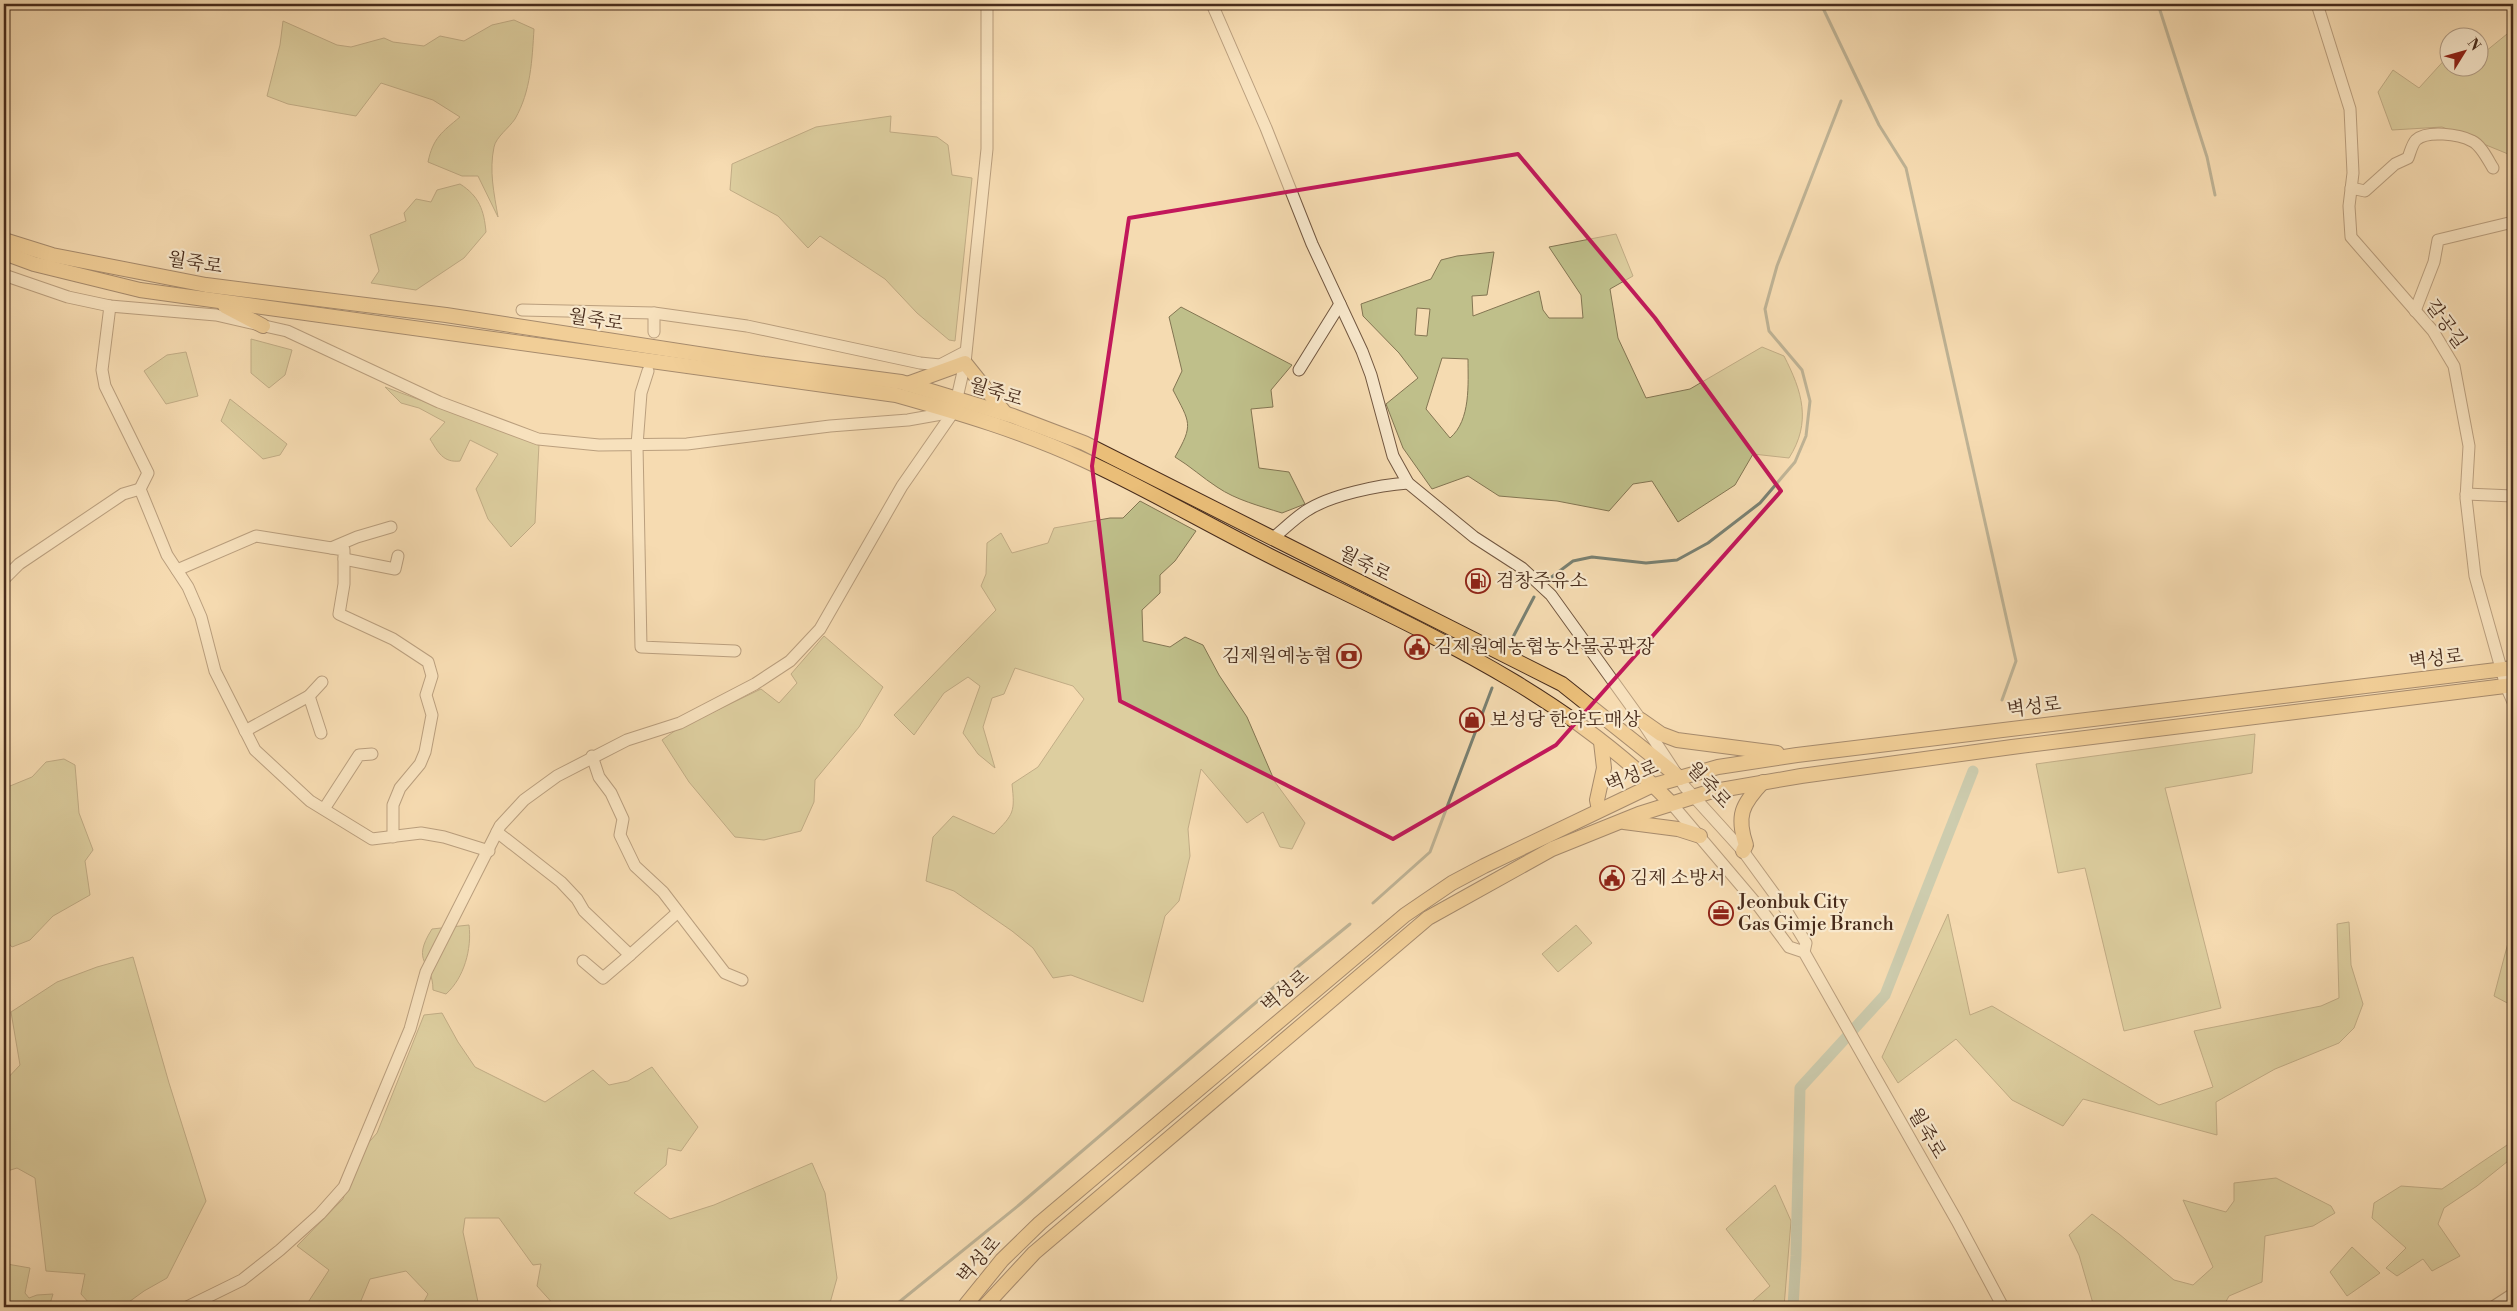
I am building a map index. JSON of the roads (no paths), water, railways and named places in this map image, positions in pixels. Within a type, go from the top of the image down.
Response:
[{"type":"main road","points":[[4,232],[52,256]]},
{"type":"main road","name":"월죽로","points":[[4,240],[52,256],[206,285],[446,315],[908,384],[1013,431],[1084,460],[1280,561],[1443,640],[1541,697],[1654,785],[1672,804]]},
{"type":"main road","name":"월죽로","points":[[4,253],[34,264],[140,290],[570,348],[1004,413],[1084,443],[1562,684],[1680,778]]},
{"type":"main road","points":[[218,302],[263,326]]},
{"type":"main road","points":[[908,384],[965,357],[1004,413]]},
{"type":"main road","name":"벽성로","points":[[964,1307],[1002,1260],[1040,1223],[1404,915],[1452,883],[1599,810],[1654,785],[1718,767],[1797,755],[2507,669]]},
{"type":"main road","name":"벽성로","points":[[984,1307],[1034,1252],[1428,918],[1552,849],[1618,822],[1694,796],[1763,782],[2012,747],[2510,685]]},
{"type":"main road","points":[[1641,720],[1661,734],[1677,740],[1797,755]]},
{"type":"main road","points":[[1599,810],[1597,800],[1604,768],[1601,742]]},
{"type":"main road","points":[[1743,852],[1746,845],[1741,830],[1744,808],[1750,795],[1763,782]]},
{"type":"main road","points":[[1618,822],[1653,824],[1700,836]]},
{"type":"street","points":[[187,1307],[242,1280],[280,1250],[320,1214],[344,1187],[410,1028],[426,972],[500,826],[524,800],[557,776],[592,756],[626,740],[680,723],[755,684],[790,661],[820,628],[902,486],[956,405],[965,357],[987,149],[987,4]]},
{"type":"street","points":[[1212,4],[1266,128],[1312,244],[1371,375],[1393,456],[1408,483],[1474,537],[1536,579],[1641,720],[1680,778]]},
{"type":"street","name":"갈공길","points":[[2317,4],[2350,109],[2353,173],[2351,188],[2351,237],[2433,331],[2454,366],[2469,446],[2466,494],[2475,576],[2507,669],[2513,702]]},
{"type":"street","points":[[2351,188],[2365,191],[2395,164],[2408,158],[2414,141],[2426,134],[2444,134],[2473,141],[2488,158],[2493,168]]},
{"type":"street","points":[[2416,311],[2434,262],[2438,240],[2513,222]]},
{"type":"street","points":[[4,275],[68,297],[110,306],[216,315],[287,331],[439,402],[538,439],[599,445],[687,444],[830,426],[908,420],[956,405]]},
{"type":"street","points":[[1299,370],[1340,304]]},
{"type":"street","points":[[4,579],[19,564],[123,494],[140,489],[148,473],[105,386],[102,370],[110,306]]},
{"type":"street","points":[[522,310],[654,313],[747,326],[920,363],[940,365],[965,357]]},
{"type":"street","points":[[654,313],[654,332]]},
{"type":"street","points":[[648,371],[641,393],[637,445],[641,647],[735,651]]},
{"type":"street","points":[[1273,538],[1307,510],[1328,501],[1380,486],[1408,483]]},
{"type":"street","points":[[140,489],[167,555],[188,587],[201,617],[215,671],[255,750],[290,784],[324,809],[372,839],[420,833],[444,837],[489,851]]},
{"type":"street","points":[[2466,494],[2513,496]]},
{"type":"street","points":[[329,549],[357,537],[391,527]]},
{"type":"street","points":[[177,570],[200,558],[256,536],[344,550],[344,584],[339,614],[393,639],[421,657],[428,662],[432,676],[426,694],[432,715],[425,752],[420,764],[400,788],[393,805],[393,837]]},
{"type":"street","points":[[344,559],[394,568],[398,556]]},
{"type":"street","points":[[245,731],[309,696],[322,682]]},
{"type":"street","points":[[309,696],[321,733]]},
{"type":"street","points":[[324,809],[359,754],[372,754]]},
{"type":"street","points":[[592,756],[599,778],[611,793],[623,819],[620,835],[635,866],[663,892],[725,973],[742,980]]},
{"type":"street","name":"월죽로","points":[[1680,778],[1743,852],[1786,910],[1806,943],[1804,952],[2003,1307]]},
{"type":"street","name":"월죽로","points":[[1672,804],[1700,836],[1789,948],[1804,952]]},
{"type":"street","points":[[497,832],[561,882],[584,911],[630,955]]},
{"type":"street","points":[[583,961],[603,978],[678,912]]},
{"type":"street","points":[[2493,1307],[2513,1294]]},
{"type":"waterway","points":[[1821,4],[1879,125],[1906,168],[2016,661],[2002,700]]},
{"type":"waterway","points":[[2158,4],[2207,157],[2215,195]]},
{"type":"waterway","points":[[1549,579],[1573,561],[1592,557],[1646,563],[1677,560],[1708,543],[1760,503],[1795,462],[1806,436],[1810,401],[1802,370],[1769,331],[1765,309],[1777,266],[1841,101]]},
{"type":"waterway","points":[[1512,639],[1534,597]]},
{"type":"waterway","points":[[1373,903],[1430,852],[1492,688]]},
{"type":"waterway","points":[[1793,1307],[1800,1088],[1885,995],[1973,771]]},
{"type":"waterway","points":[[1295,969],[1350,924]]},
{"type":"waterway","points":[[893,1307],[1019,1205],[1281,981]]},
{"type":"place","name":"검창주유소","points":[[1478,581]]},
{"type":"place","name":"김제원예농협농산물공판장","points":[[1417,647]]},
{"type":"place","name":"김제원예농협","points":[[1349,656]]},
{"type":"place","name":"보성당 한약도매상","points":[[1472,720]]},
{"type":"place","name":"김제 소방서","points":[[1612,878]]},
{"type":"place","name":"Jeonbuk City Gas Gimje Branch","points":[[1721,913]]}]
